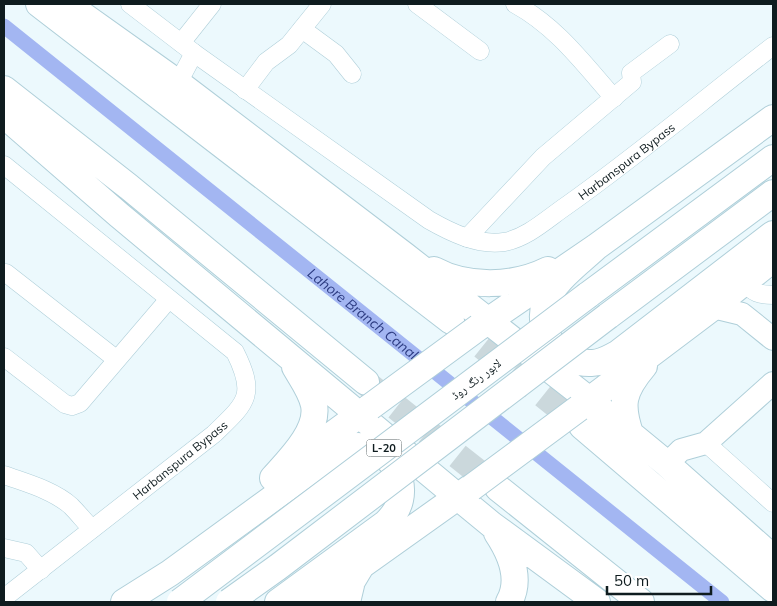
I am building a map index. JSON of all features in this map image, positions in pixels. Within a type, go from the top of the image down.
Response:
[{"type":"highway","points":[[40,4],[451,321]]},
{"type":"highway","points":[[67,4],[178,83],[404,255],[583,411],[773,589]]},
{"type":"highway","points":[[4,89],[129,187],[464,493],[492,525],[513,560],[515,579],[509,602]]},
{"type":"highway","points":[[4,115],[119,215],[286,354],[365,402]]},
{"type":"highway","points":[[113,602],[273,478],[365,402],[596,247],[773,118]]},
{"type":"highway","name":"لاہور رنگ روڈ","points":[[180,602],[773,158]]},
{"type":"highway","name":"L-20","points":[[230,602],[773,193]]},
{"type":"highway","points":[[596,247],[551,292],[545,306],[543,321],[547,335],[555,348],[566,357],[578,362],[592,363],[605,360],[617,354],[773,234]]},
{"type":"highway","points":[[404,255],[444,276],[490,283],[535,277],[596,247]]},
{"type":"highway","points":[[310,602],[583,411],[773,259]]},
{"type":"highway","points":[[632,436],[624,408],[625,393],[632,380],[657,350]]},
{"type":"highway","points":[[273,478],[296,452],[314,423],[314,406],[306,385],[286,354]]},
{"type":"highway","points":[[583,411],[632,436],[667,464],[773,558]]},
{"type":"highway","points":[[124,602],[170,573],[332,454],[344,448],[358,446],[372,448],[384,454],[394,464],[402,489],[400,502],[394,514],[386,524],[278,602]]},
{"type":"highway","points":[[498,488],[641,602]]},
{"type":"highway","points":[[412,530],[433,521],[453,517],[492,525],[597,602]]},
{"type":"highway","points":[[347,602],[352,581],[362,566]]},
{"type":"main road","points":[[713,307],[742,314],[773,339]]},
{"type":"main road","points":[[667,464],[682,450],[706,443],[773,383]]},
{"type":"street","name":"Harbanspura Bypass","points":[[130,4],[245,90],[429,220],[467,238],[484,242],[516,239],[526,234],[590,189],[773,46]]},
{"type":"street","points":[[178,83],[188,48],[212,4]]},
{"type":"street","points":[[245,90],[266,62],[289,45],[322,4]]},
{"type":"street","points":[[417,4],[480,51]]},
{"type":"street","points":[[515,4],[546,24],[567,44],[614,98]]},
{"type":"street","points":[[302,29],[336,54],[352,74]]},
{"type":"street","points":[[467,238],[543,157],[632,82],[631,73],[670,44]]},
{"type":"street","name":"Harbanspura Bypass","points":[[4,165],[235,352],[243,368],[248,386],[245,399],[238,412],[214,434],[4,598]]},
{"type":"street","points":[[6,273],[116,359]]},
{"type":"street","points":[[744,282],[756,293],[773,295]]},
{"type":"street","points":[[4,357],[65,404],[72,406],[80,404],[116,359],[169,299]]},
{"type":"street","points":[[706,443],[773,503]]},
{"type":"street","points":[[4,475],[56,496],[70,506],[92,529]]},
{"type":"street","points":[[4,548],[26,552],[41,570]]},
{"type":"waterway","name":"Lahore Branch Canal","points":[[4,26],[722,602]]},
{"type":"tunnel","points":[[452,322],[582,426]]},
{"type":"tunnel","points":[[366,383],[498,488]]}]
